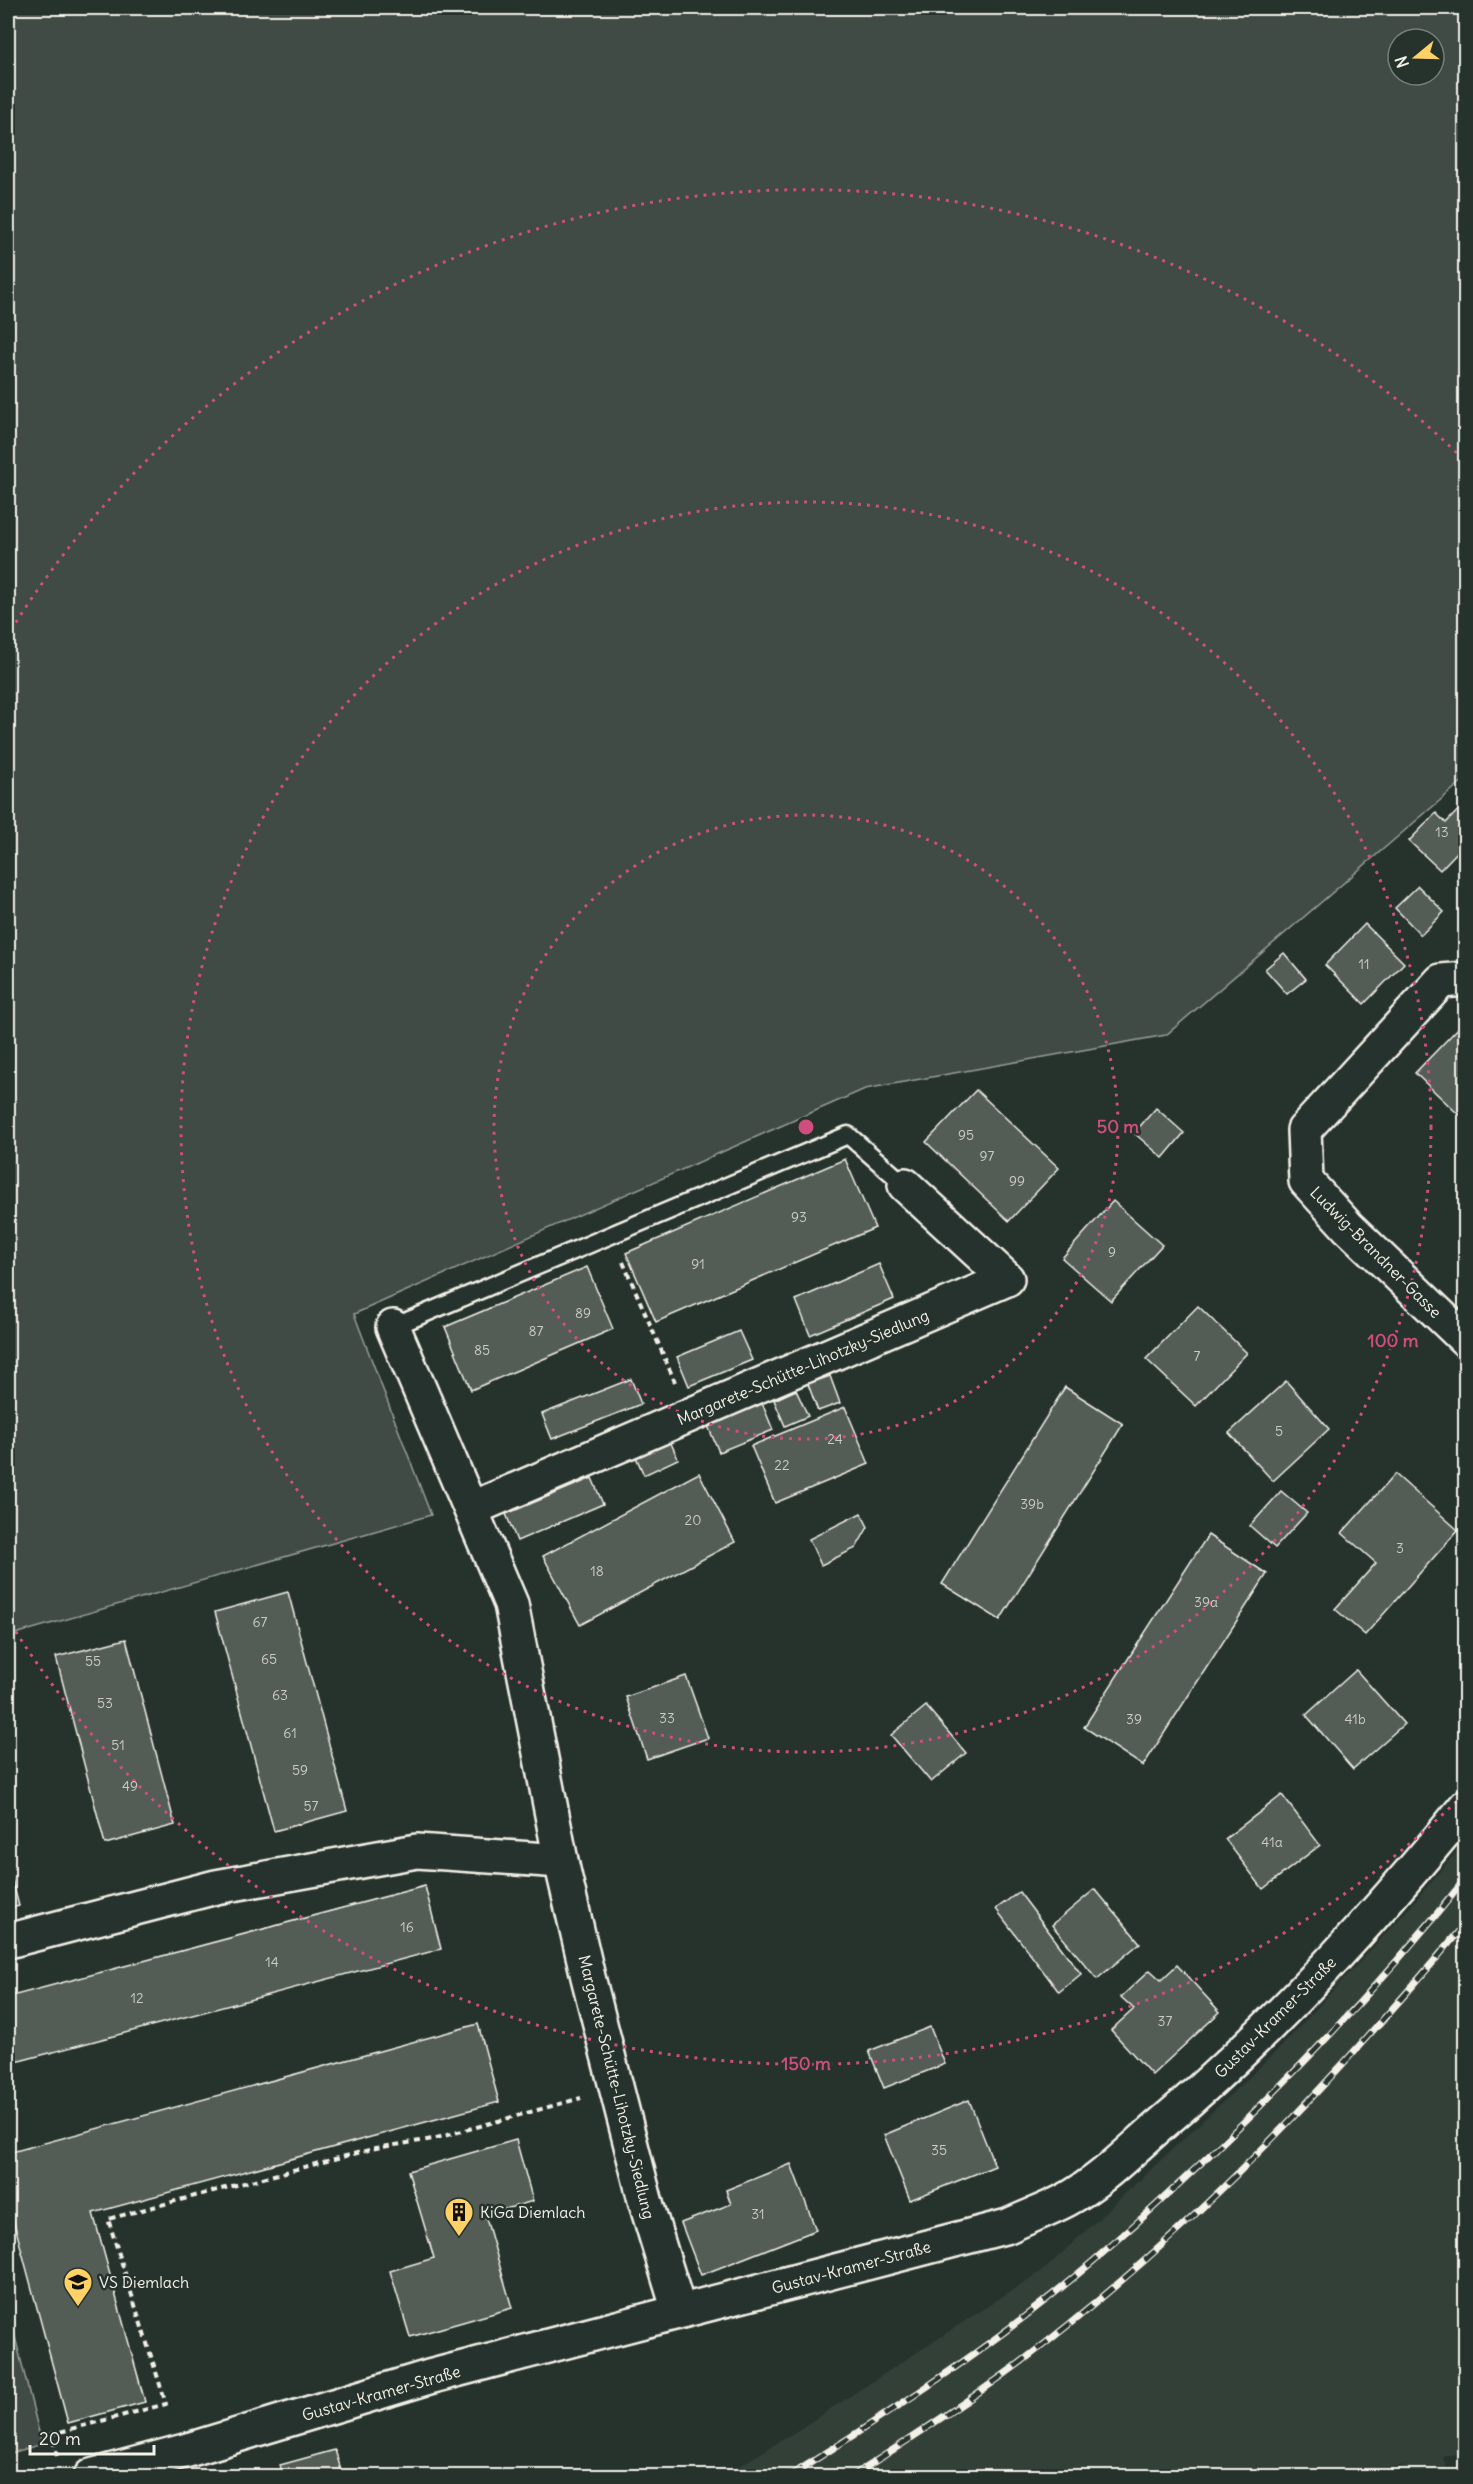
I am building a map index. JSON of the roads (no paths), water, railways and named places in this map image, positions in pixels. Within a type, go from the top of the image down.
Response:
[{"type":"street","name":"Ludwig-Brandner-Gasse","points":[[1466,979],[1441,981],[1304,1130],[1306,1181],[1348,1227],[1466,1340]]},
{"type":"street","name":"Margarete-Schütte-Lihotzky-Siedlung","points":[[471,1509],[1007,1279],[905,1185]]},
{"type":"street","name":"Margarete-Schütte-Lihotzky-Siedlung","points":[[393,1327],[511,1604],[561,1861],[645,2200],[679,2312]]},
{"type":"street","name":"Gustav-Kramer-Straße","points":[[91,2476],[188,2451],[429,2377],[1008,2226],[1067,2199],[1109,2169],[1194,2097],[1288,2008],[1401,1885],[1466,1806]]},
{"type":"street","points":[[8,1941],[216,1887],[417,1851],[561,1861]]},
{"type":"lane","points":[[393,1327],[848,1135],[905,1185]]},
{"type":"railway","points":[[790,2476],[989,2344],[1115,2242],[1216,2149],[1314,2051],[1377,1984],[1466,1878]]},
{"type":"railway","points":[[852,2476],[937,2421],[1021,2362],[1159,2248],[1287,2124],[1418,1980],[1466,1922]]},
{"type":"place","name":"KiGa Diemlach","points":[[459,2238]]},
{"type":"place","name":"VS Diemlach","points":[[78,2308]]}]
